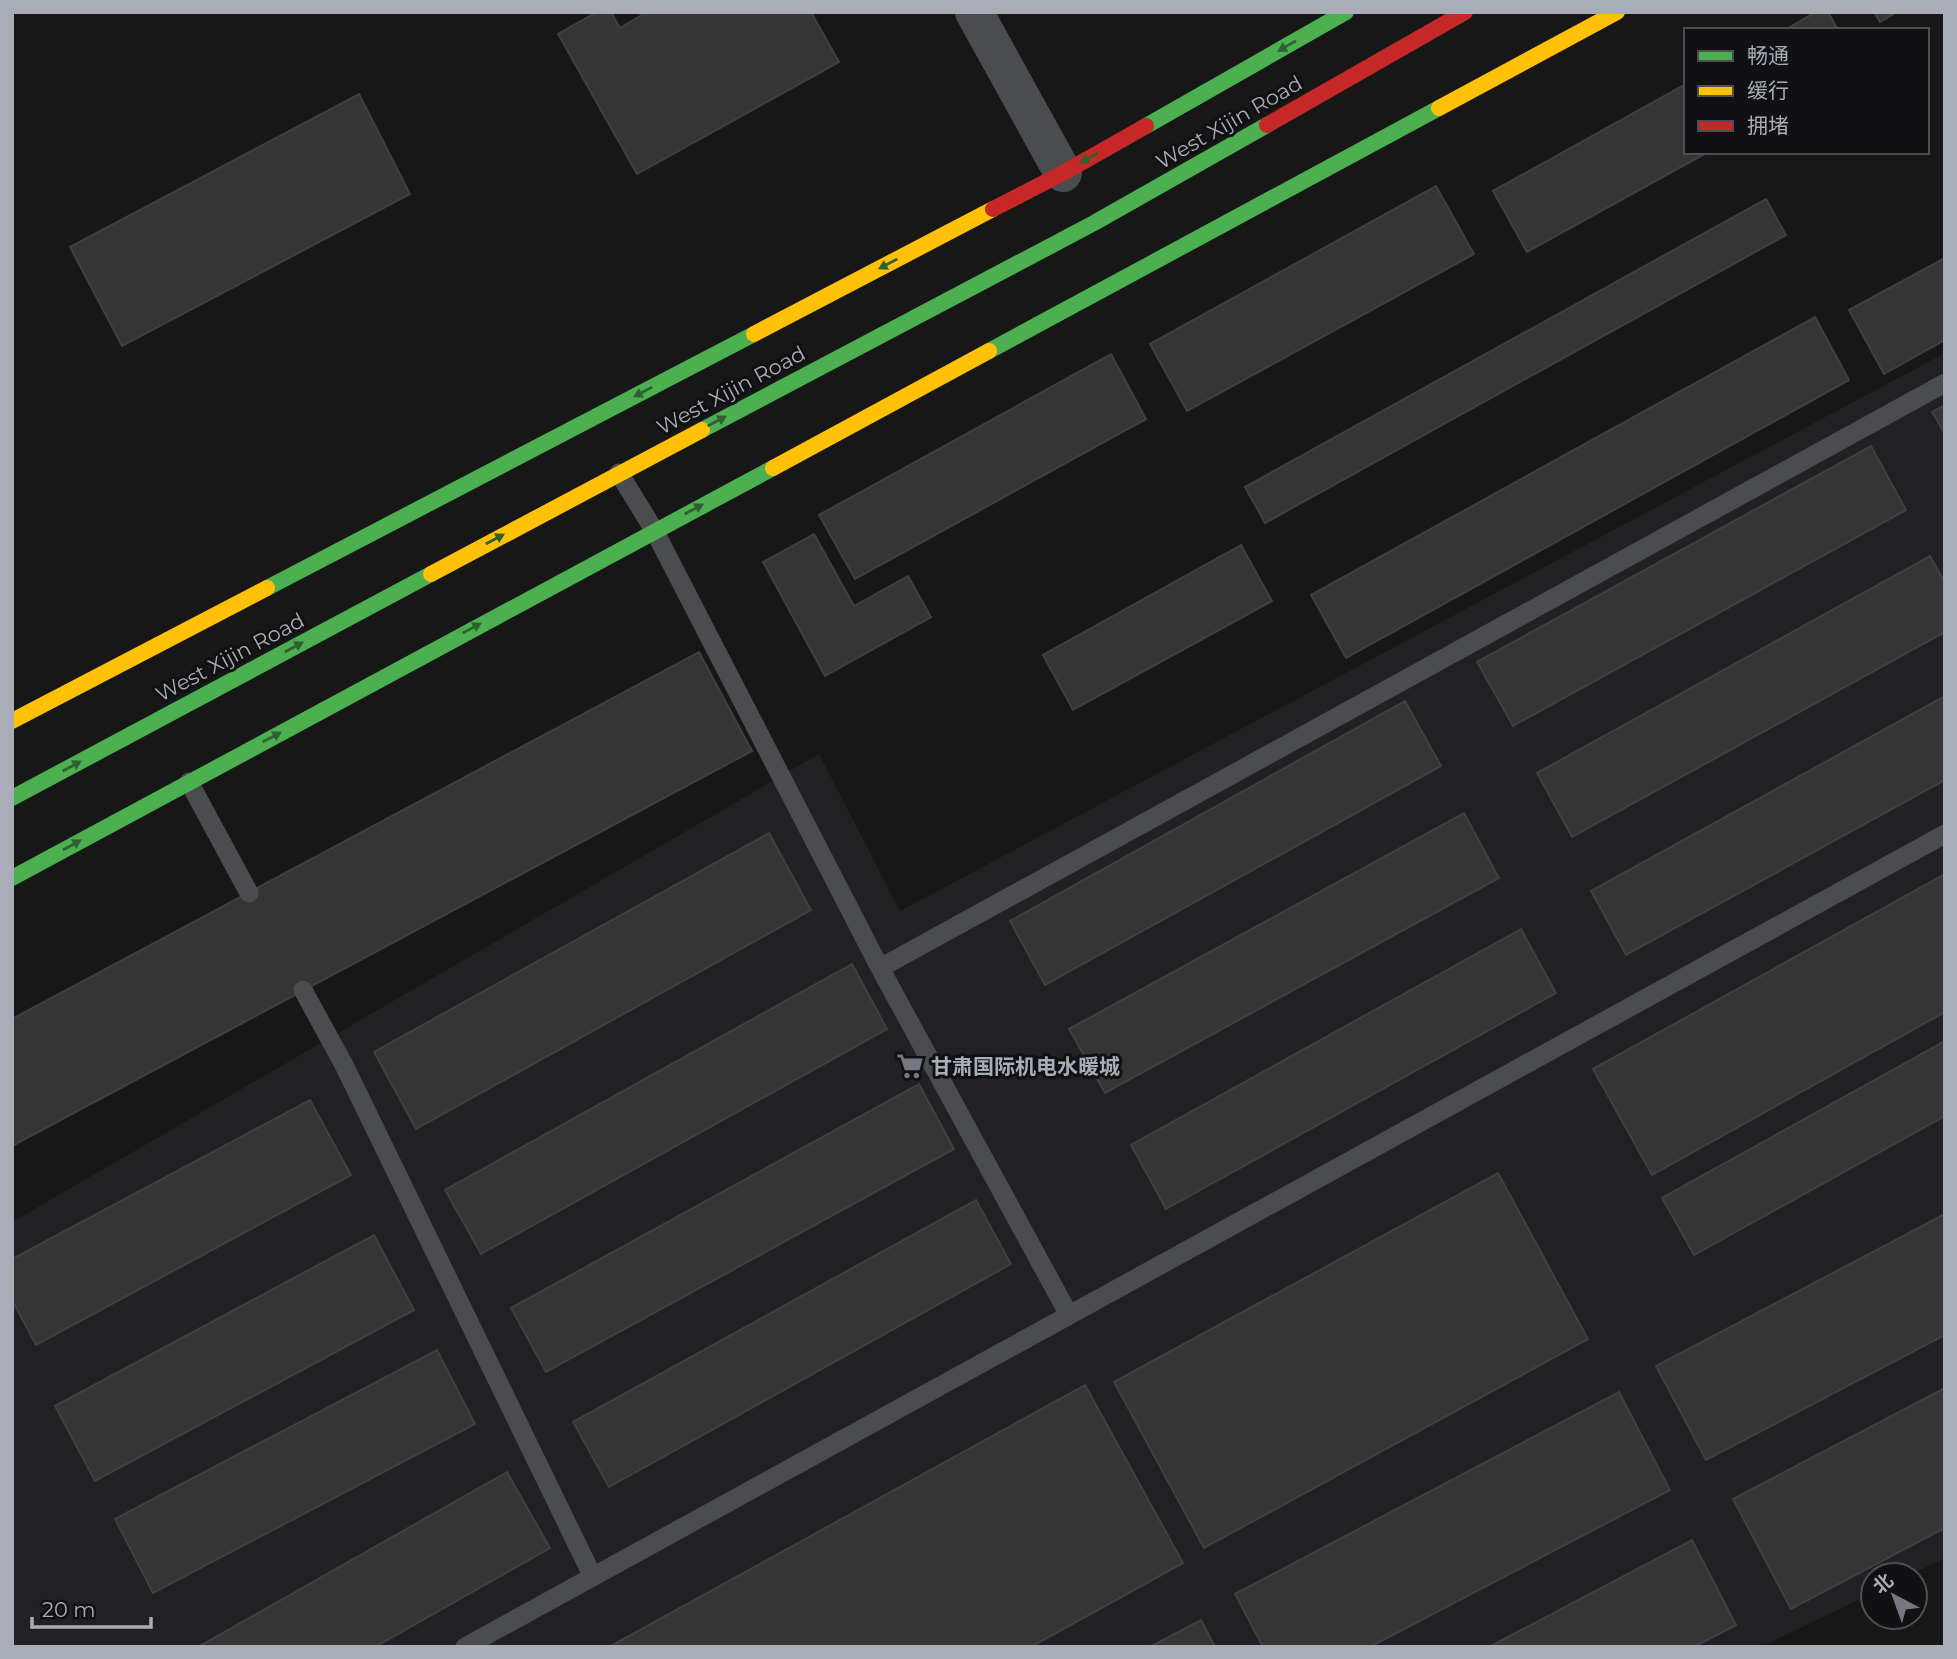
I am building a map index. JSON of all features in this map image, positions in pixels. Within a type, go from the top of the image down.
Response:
[{"type":"main road","name":"West Xijin Road","points":[[12,720],[1063,173],[1346,12]]},
{"type":"main road","name":"West Xijin Road","points":[[12,798],[619,473],[1094,223],[1465,12]]},
{"type":"main road","points":[[12,878],[1617,12]]},
{"type":"street","points":[[974,12],[1063,173]]},
{"type":"lane","points":[[880,968],[1945,383]]},
{"type":"lane","points":[[619,473],[654,530],[880,968],[1069,1315]]},
{"type":"lane","points":[[189,782],[249,893]]},
{"type":"lane","points":[[465,1647],[1945,834]]},
{"type":"lane","points":[[303,990],[344,1065],[593,1577]]},
{"type":"shaded area","name":"甘肃国际机电水暖城","points":[[1945,353],[1945,1558],[1929,1566],[1929,1561],[1859,1561],[1859,1600],[1761,1647],[12,1647],[12,1222],[819,754],[900,911]]},
{"type":"building","points":[[597,12],[611,12],[620,28],[647,12],[811,12],[839,62],[637,174],[558,34]]},
{"type":"building","points":[[1816,12],[1828,12],[1837,28],[1788,28]]},
{"type":"building","points":[[1874,12],[1897,12],[1880,22]]},
{"type":"building","points":[[1684,85],[1684,154],[1704,154],[1527,252],[1493,191]]},
{"type":"building","points":[[359,94],[410,194],[122,346],[70,247]]},
{"type":"building","points":[[1436,186],[1474,254],[1187,411],[1150,344]]},
{"type":"building","points":[[1766,199],[1786,235],[1265,523],[1245,487]]},
{"type":"building","points":[[1945,258],[1945,340],[1884,374],[1849,310]]},
{"type":"building","points":[[1815,317],[1849,380],[1346,658],[1311,595]]},
{"type":"building","points":[[1111,354],[1146,419],[855,579],[819,515]]},
{"type":"building","points":[[1945,405],[1945,434],[1932,412]]},
{"type":"building","points":[[1871,446],[1906,510],[1513,726],[1477,662]]},
{"type":"building","points":[[814,534],[854,606],[908,576],[931,617],[825,676],[763,562]]},
{"type":"building","points":[[1241,545],[1272,601],[1073,710],[1043,655]]},
{"type":"building","points":[[1930,556],[1945,583],[1945,632],[1572,837],[1537,773]]},
{"type":"building","points":[[699,652],[752,751],[12,1146],[12,1019]]},
{"type":"building","points":[[1945,696],[1945,780],[1626,955],[1591,891]]},
{"type":"building","points":[[1405,701],[1441,766],[1045,985],[1010,921]]},
{"type":"building","points":[[1464,813],[1499,878],[1105,1093],[1069,1029]]},
{"type":"building","points":[[769,833],[811,910],[416,1129],[374,1052]]},
{"type":"building","points":[[1945,874],[1945,1012],[1652,1175],[1593,1069]]},
{"type":"building","points":[[1521,929],[1556,993],[1166,1209],[1131,1145]]},
{"type":"building","points":[[852,964],[887,1029],[481,1254],[445,1190]]},
{"type":"building","points":[[1945,1041],[1945,1116],[1694,1255],[1662,1198]]},
{"type":"building","points":[[919,1084],[954,1149],[546,1372],[511,1308]]},
{"type":"building","points":[[310,1100],[351,1175],[36,1345],[12,1300],[12,1259]]},
{"type":"building","points":[[1498,1173],[1588,1339],[1204,1548],[1114,1382]]},
{"type":"building","points":[[976,1200],[1011,1264],[609,1487],[573,1422]]},
{"type":"building","points":[[1945,1214],[1945,1335],[1706,1460],[1656,1366]]},
{"type":"building","points":[[374,1235],[414,1310],[95,1481],[55,1406]]},
{"type":"building","points":[[437,1350],[475,1424],[153,1593],[115,1519]]},
{"type":"building","points":[[1085,1385],[1183,1563],[1031,1647],[609,1647]]},
{"type":"building","points":[[1945,1388],[1945,1528],[1882,1561],[1859,1561],[1859,1573],[1791,1609],[1733,1499]]},
{"type":"building","points":[[1619,1392],[1670,1490],[1370,1647],[1263,1647],[1235,1594]]},
{"type":"building","points":[[507,1472],[550,1548],[375,1647],[198,1647]]},
{"type":"building","points":[[1692,1540],[1736,1625],[1694,1647],[1489,1647]]},
{"type":"building","points":[[1201,1620],[1215,1647],[1150,1647]]},
{"type":"traffic: fast","points":[[1146,126],[1346,12]]},
{"type":"traffic: fast","points":[[989,351],[1439,108]]},
{"type":"traffic: fast","points":[[702,430],[1094,223],[1267,125]]},
{"type":"traffic: fast","points":[[267,588],[754,334]]},
{"type":"traffic: fast","points":[[12,878],[773,468]]},
{"type":"traffic: fast","points":[[12,798],[431,574]]},
{"type":"traffic: slow","points":[[1439,108],[1617,12]]},
{"type":"traffic: slow","points":[[754,334],[993,209]]},
{"type":"traffic: slow","points":[[773,468],[989,351]]},
{"type":"traffic: slow","points":[[431,574],[702,430]]},
{"type":"traffic: slow","points":[[12,721],[267,588]]},
{"type":"traffic: jam","points":[[1267,125],[1465,12]]},
{"type":"traffic: jam","points":[[993,209],[1146,126]]},
{"type":"place","name":"甘肃国际机电水暖城","points":[[910,1066]]}]
